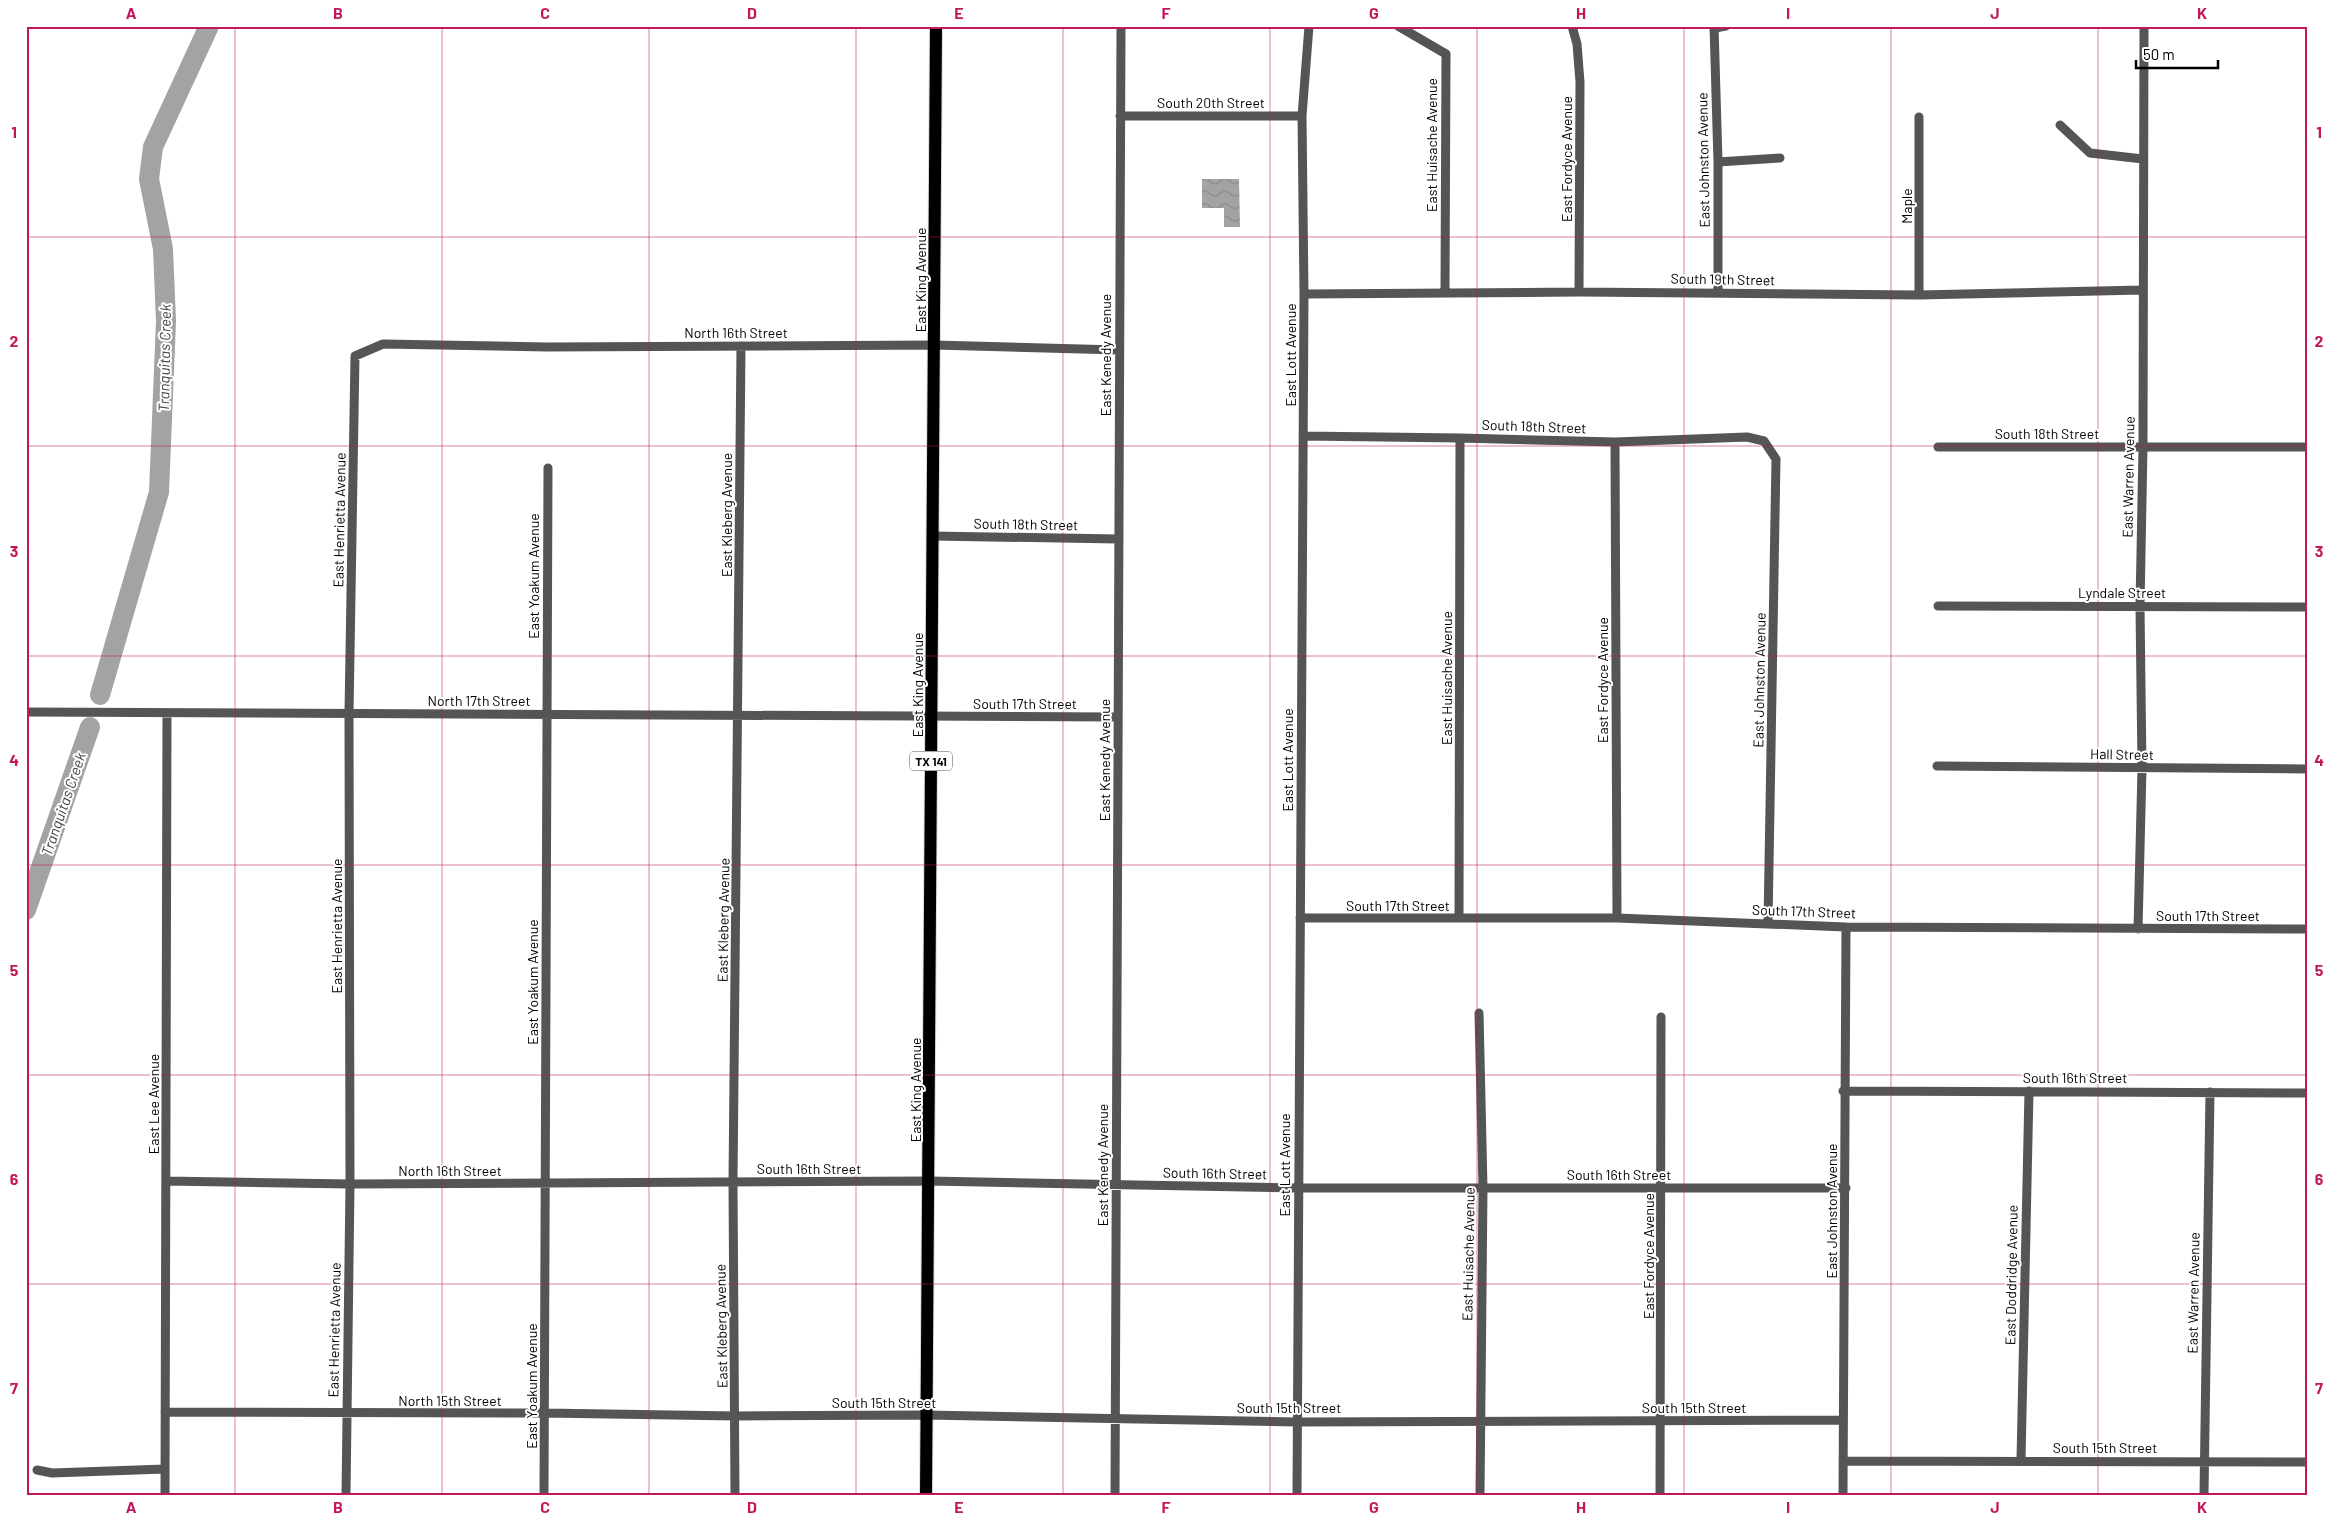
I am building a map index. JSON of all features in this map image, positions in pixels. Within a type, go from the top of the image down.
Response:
[{"type":"main road","name":"East King Avenue","points":[[926,1495],[930,1181],[936,26]]},
{"type":"street","name":"East Kenedy Avenue","points":[[1115,1495],[1120,26]]},
{"type":"street","name":"East Lott Avenue","points":[[1297,1495],[1304,294],[1302,116],[1310,26]]},
{"type":"street","name":"East Huisache Avenue","points":[[1398,26],[1446,54],[1445,292]]},
{"type":"street","name":"East Fordyce Avenue","points":[[1572,26],[1577,44],[1580,82],[1580,292]]},
{"type":"street","points":[[1715,27],[1726,26]]},
{"type":"street","name":"East Warren Avenue","points":[[2138,929],[2142,769],[2140,606],[2143,447],[2144,26]]},
{"type":"street","name":"East Johnston Avenue","points":[[1715,27],[1718,293]]},
{"type":"street","name":"South 20th Street","points":[[1120,116],[1302,116]]},
{"type":"street","name":"Maple","points":[[1920,117],[1920,295]]},
{"type":"street","points":[[2060,125],[2090,153],[2143,159]]},
{"type":"street","points":[[1718,162],[1780,158]]},
{"type":"street","name":"South 19th Street","points":[[1304,294],[1580,292],[1920,295],[2142,290]]},
{"type":"street","name":"North 16th Street","points":[[355,356],[383,344],[547,347],[935,345],[1119,350]]},
{"type":"street","name":"East Kleberg Avenue","points":[[735,1495],[736,1416],[733,1182],[739,714],[741,346]]},
{"type":"street","name":"East Henrietta Avenue","points":[[346,1495],[350,1184],[349,713],[355,356]]},
{"type":"street","name":"South 18th Street","points":[[1303,436],[1615,442],[1747,437],[1764,441]]},
{"type":"street","name":"East Huisache Avenue","points":[[1459,918],[1460,438]]},
{"type":"street","name":"East Johnston Avenue","points":[[1764,441],[1776,459],[1768,923]]},
{"type":"street","name":"East Fordyce Avenue","points":[[1615,442],[1616,918]]},
{"type":"street","name":"South 18th Street","points":[[1938,448],[2307,447]]},
{"type":"street","name":"East Yoakum Avenue","points":[[544,1495],[548,468]]},
{"type":"street","name":"South 18th Street","points":[[933,536],[1118,539]]},
{"type":"street","name":"Lyndale Street","points":[[1938,606],[2307,607]]},
{"type":"street","name":"North 17th Street","points":[[26,712],[932,716]]},
{"type":"street","name":"East Lee Avenue","points":[[165,1495],[167,712]]},
{"type":"street","name":"South 17th Street","points":[[932,716],[1118,717]]},
{"type":"street","name":"Hall Street","points":[[1937,766],[2307,769]]},
{"type":"street","name":"South 17th Street","points":[[1300,918],[1616,918],[1846,926],[2307,929]]},
{"type":"street","name":"East Johnston Avenue","points":[[1843,1495],[1846,926]]},
{"type":"street","name":"East Huisache Avenue","points":[[1479,1013],[1483,1188],[1480,1495]]},
{"type":"street","name":"East Fordyce Avenue","points":[[1660,1495],[1661,1017]]},
{"type":"street","name":"South 16th Street","points":[[1844,1091],[2307,1093]]},
{"type":"street","name":"East Doddridge Avenue","points":[[2021,1460],[2030,1091]]},
{"type":"street","name":"East Warren Avenue","points":[[2204,1495],[2210,1092]]},
{"type":"street","name":"North 16th Street","points":[[166,1181],[350,1184],[733,1182]]},
{"type":"street","name":"South 16th Street","points":[[733,1182],[930,1181],[1298,1188],[1846,1188]]},
{"type":"street","name":"North 15th Street","points":[[164,1412],[346,1414],[545,1413],[736,1416]]},
{"type":"street","name":"South 15th Street","points":[[736,1416],[926,1415],[1297,1422],[1843,1420]]},
{"type":"street","name":"South 15th Street","points":[[1843,1460],[2307,1462]]},
{"type":"street","points":[[37,1470],[52,1473],[165,1469]]},
{"type":"water","points":[[1202,179],[1239,179],[1240,227],[1224,227],[1224,208],[1202,208]]},
{"type":"waterway","name":"Tranquitas Creek","points":[[100,695],[159,492],[166,321],[163,249],[149,179],[153,147],[209,26]]},
{"type":"waterway","name":"Tranquitas Creek","points":[[26,910],[90,727]]}]
